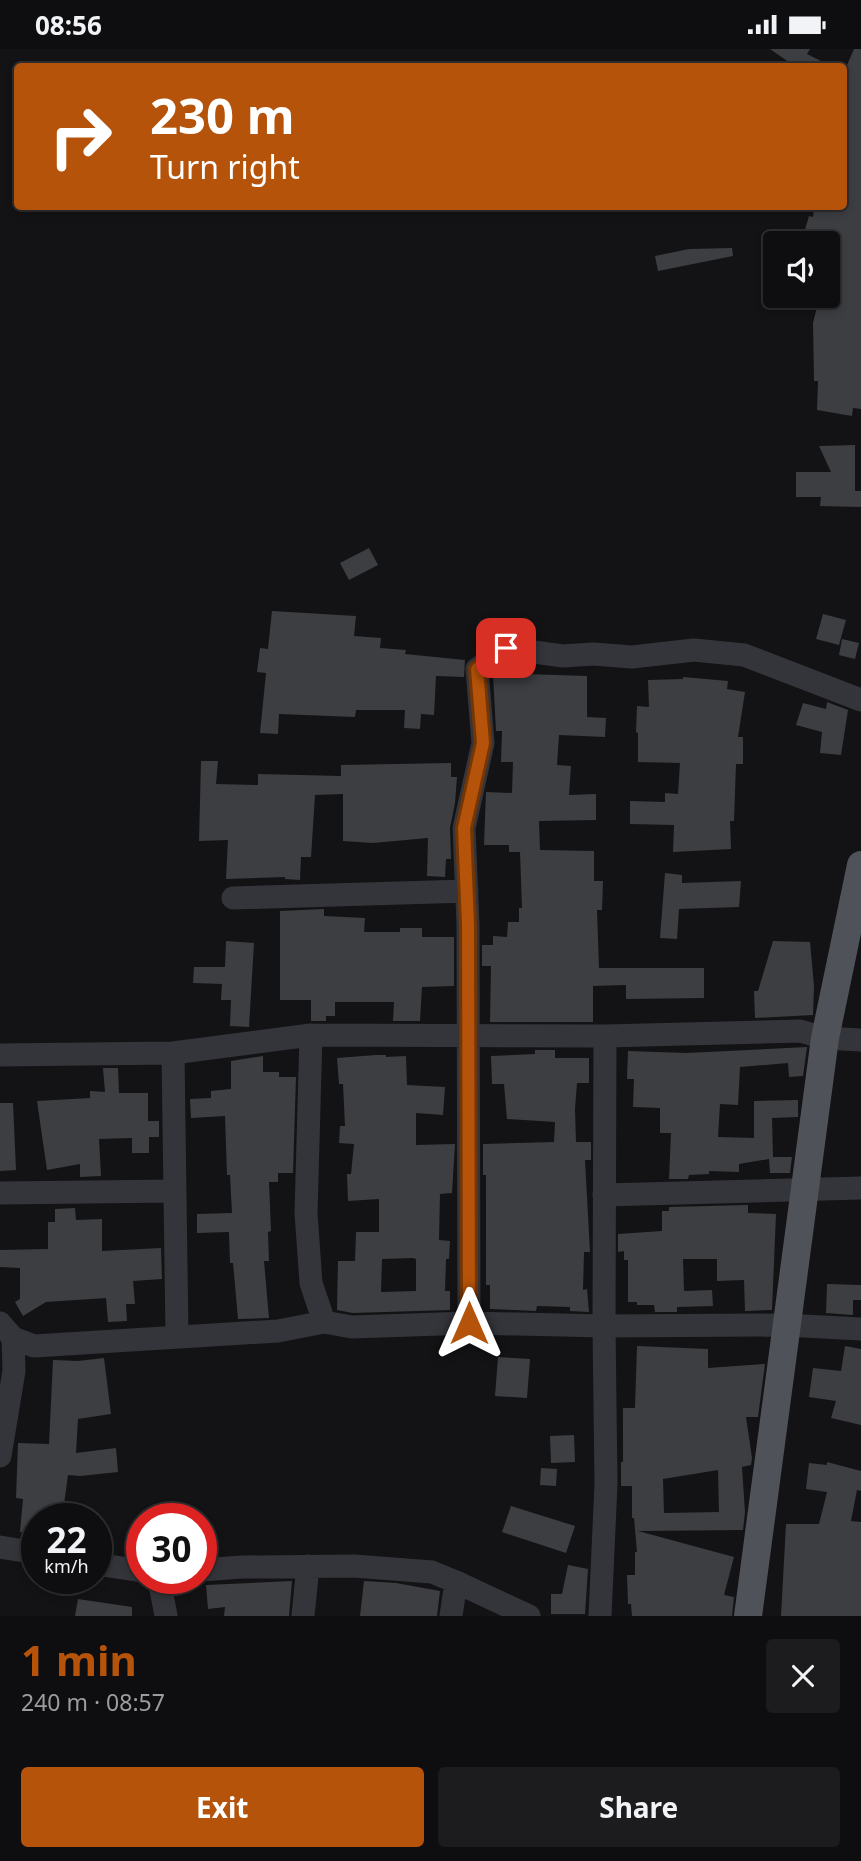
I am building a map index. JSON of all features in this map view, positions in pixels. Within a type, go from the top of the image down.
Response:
[{"type":"main road","points":[[748,1616],[825,1038],[861,865]]},
{"type":"street","points":[[469,1323],[467,891],[464,828],[483,743],[477,669],[506,648],[562,656],[593,654],[632,657],[694,650],[744,655],[861,700]]},
{"type":"street","points":[[233,898],[467,891]]},
{"type":"street","points":[[0,1055],[173,1053],[311,1035],[605,1036],[800,1031],[825,1038],[861,1040]]},
{"type":"street","points":[[311,1035],[306,1213],[311,1283],[324,1322]]},
{"type":"street","points":[[600,1616],[606,1484],[605,1036]]},
{"type":"street","points":[[173,1053],[177,1337]]},
{"type":"street","points":[[604,1195],[861,1188]]},
{"type":"street","points":[[0,1193],[175,1191]]},
{"type":"street","points":[[6,1331],[34,1346],[278,1331],[324,1322],[352,1327],[469,1323],[604,1326],[785,1325],[861,1329]]},
{"type":"street","points":[[0,1456],[14,1371],[6,1331]]},
{"type":"street","points":[[0,1547],[21,1550]]},
{"type":"street","points":[[303,1616],[308,1566]]},
{"type":"street","points":[[217,1569],[354,1566],[432,1572],[529,1616]]},
{"type":"street","points":[[452,1616],[456,1581]]},
{"type":"street","points":[[162,1594],[166,1616]]},
{"type":"building","points":[[770,49],[810,49],[807,54],[825,63],[790,63]]},
{"type":"building","points":[[854,49],[861,49],[861,409],[853,408],[852,416],[817,410],[818,381],[814,381],[813,323],[817,308],[840,308],[840,231],[805,231],[809,216],[813,217],[814,210],[847,210],[847,65]]},
{"type":"building","points":[[732,248],[733,256],[658,271],[655,256],[689,249]]},
{"type":"building","points":[[855,445],[855,491],[861,491],[861,507],[820,506],[821,497],[796,497],[796,472],[831,472],[819,446]]},
{"type":"building","points":[[369,548],[378,565],[349,580],[340,563]]},
{"type":"building","points":[[272,611],[356,616],[354,636],[381,638],[380,648],[406,650],[405,654],[465,660],[464,677],[436,676],[434,715],[421,714],[420,729],[404,728],[405,710],[356,710],[355,717],[279,714],[278,734],[260,733],[266,673],[257,672],[260,648],[268,649]]},
{"type":"building","points":[[823,614],[846,620],[839,645],[816,639]]},
{"type":"building","points":[[842,639],[859,643],[855,659],[839,655]]},
{"type":"building","points":[[493,675],[587,676],[587,717],[606,718],[605,737],[559,735],[557,765],[571,766],[569,795],[596,794],[596,820],[539,821],[540,850],[594,851],[594,881],[603,881],[602,910],[597,910],[599,968],[704,968],[704,998],[626,999],[626,985],[593,986],[593,1022],[490,1022],[491,966],[482,966],[482,945],[493,945],[493,936],[507,937],[508,922],[519,922],[519,908],[522,908],[520,852],[509,852],[509,845],[484,845],[486,792],[512,793],[513,762],[501,762],[502,731],[496,731]]},
{"type":"building","points":[[683,677],[728,681],[727,689],[745,692],[738,737],[743,737],[743,764],[736,764],[734,821],[730,821],[731,849],[673,852],[674,825],[630,824],[630,801],[665,802],[665,793],[678,794],[680,763],[638,762],[637,706],[649,707],[648,680]]},
{"type":"building","points":[[827,702],[848,710],[841,755],[820,753],[822,732],[796,725],[803,703],[826,709]]},
{"type":"building","points":[[201,761],[218,761],[216,784],[258,785],[258,774],[341,776],[341,765],[451,763],[451,777],[457,777],[450,828],[451,859],[446,859],[445,877],[427,876],[428,838],[373,843],[343,841],[343,794],[315,795],[311,857],[301,857],[300,880],[285,877],[226,879],[228,840],[199,841]]},
{"type":"building","points":[[665,873],[682,875],[682,883],[741,881],[739,907],[679,909],[677,939],[660,938]]},
{"type":"building","points":[[324,909],[324,916],[365,918],[364,932],[400,932],[400,928],[422,928],[422,937],[454,937],[454,986],[422,987],[420,1021],[393,1021],[394,1002],[335,1002],[335,1016],[326,1016],[326,1021],[311,1021],[311,1000],[280,1000],[280,911]]},
{"type":"building","points":[[226,941],[254,943],[249,1027],[230,1026],[231,1000],[221,1000],[222,984],[193,983],[194,967],[225,967]]},
{"type":"building","points":[[773,941],[810,942],[814,986],[813,1015],[755,1018],[754,991],[758,991]]},
{"type":"building","points":[[807,1047],[803,1076],[789,1077],[788,1063],[740,1067],[738,1105],[720,1104],[718,1137],[754,1138],[754,1101],[798,1100],[798,1117],[772,1118],[773,1157],[792,1157],[790,1173],[770,1173],[769,1159],[739,1164],[739,1172],[709,1171],[709,1174],[689,1175],[688,1179],[669,1179],[671,1133],[660,1133],[660,1108],[633,1107],[634,1079],[627,1079],[628,1051],[686,1053]]},
{"type":"building","points":[[535,1050],[555,1050],[555,1058],[589,1058],[589,1083],[577,1083],[575,1109],[576,1142],[591,1142],[591,1160],[585,1160],[590,1252],[584,1252],[583,1290],[587,1289],[589,1312],[570,1311],[570,1307],[537,1306],[536,1311],[490,1309],[490,1285],[486,1285],[486,1175],[483,1175],[483,1144],[554,1142],[555,1122],[507,1119],[504,1084],[492,1084],[491,1056],[535,1054]]},
{"type":"building","points":[[263,1056],[263,1072],[279,1072],[279,1077],[296,1077],[293,1173],[278,1173],[278,1182],[269,1182],[271,1231],[268,1232],[269,1261],[264,1261],[269,1318],[238,1319],[233,1263],[230,1263],[229,1232],[197,1233],[197,1214],[232,1213],[230,1175],[227,1175],[225,1116],[191,1118],[190,1099],[211,1098],[211,1091],[231,1089],[231,1061]]},
{"type":"building","points":[[406,1056],[407,1085],[445,1087],[443,1115],[416,1113],[416,1145],[455,1144],[452,1193],[440,1194],[439,1240],[450,1241],[449,1259],[446,1259],[445,1291],[450,1291],[450,1310],[353,1313],[337,1310],[338,1261],[355,1261],[356,1232],[379,1232],[379,1199],[348,1201],[347,1174],[351,1174],[354,1144],[339,1143],[340,1126],[345,1126],[343,1084],[339,1084],[337,1058]],"holes":[[[382,1259],[416,1259],[416,1291],[381,1292]]]},
{"type":"building","points":[[103,1068],[118,1068],[119,1093],[148,1093],[148,1121],[159,1121],[159,1137],[149,1137],[149,1153],[132,1153],[132,1138],[99,1139],[101,1176],[80,1177],[80,1164],[47,1170],[37,1101],[90,1098],[90,1091],[105,1092]]},
{"type":"building","points":[[0,1103],[13,1103],[16,1170],[0,1171]]},
{"type":"building","points":[[748,1205],[748,1213],[776,1214],[772,1310],[745,1311],[744,1280],[717,1281],[717,1259],[683,1259],[684,1291],[712,1290],[713,1306],[677,1307],[677,1312],[655,1312],[654,1305],[628,1302],[628,1260],[624,1260],[624,1251],[618,1252],[618,1234],[662,1231],[662,1211],[669,1211],[669,1207]]},
{"type":"building","points":[[75,1208],[76,1220],[102,1219],[102,1251],[161,1248],[162,1279],[133,1281],[135,1304],[126,1304],[127,1321],[108,1322],[106,1298],[46,1302],[23,1316],[15,1302],[20,1299],[20,1268],[0,1267],[0,1250],[48,1249],[48,1222],[55,1222],[55,1209]]},
{"type":"building","points":[[827,1284],[861,1285],[861,1300],[853,1300],[853,1315],[826,1313]]},
{"type":"building","points":[[637,1346],[708,1349],[708,1368],[765,1364],[758,1417],[746,1417],[752,1458],[751,1465],[742,1467],[745,1512],[743,1530],[638,1531],[734,1557],[724,1595],[734,1597],[732,1616],[632,1616],[631,1604],[628,1604],[627,1575],[635,1575],[637,1552],[632,1518],[632,1486],[621,1486],[621,1462],[623,1408],[635,1408]],"holes":[[[718,1470],[719,1512],[664,1513],[663,1479]]]},
{"type":"building","points":[[845,1346],[861,1349],[861,1425],[831,1418],[836,1401],[809,1397],[813,1368],[841,1371]]},
{"type":"building","points":[[498,1357],[530,1359],[527,1398],[495,1396]]},
{"type":"building","points":[[104,1358],[111,1414],[78,1419],[76,1453],[116,1448],[118,1472],[68,1475],[64,1503],[23,1503],[23,1499],[16,1498],[18,1443],[49,1444],[53,1360]]},
{"type":"building","points":[[574,1435],[575,1462],[551,1463],[550,1436]]},
{"type":"building","points":[[827,1462],[861,1471],[861,1491],[857,1490],[851,1521],[861,1522],[861,1616],[781,1616],[786,1524],[819,1524],[827,1492],[806,1489],[809,1463],[827,1465]]},
{"type":"building","points":[[541,1468],[557,1469],[556,1486],[540,1485]]},
{"type":"building","points":[[511,1506],[575,1526],[566,1553],[502,1532]]},
{"type":"building","points":[[568,1565],[588,1569],[585,1614],[551,1614],[551,1594],[562,1594]]},
{"type":"building","points":[[292,1581],[289,1616],[224,1616],[225,1607],[208,1609],[207,1594],[217,1594],[217,1584]]},
{"type":"building","points":[[364,1581],[396,1583],[440,1591],[437,1616],[360,1616]]},
{"type":"building","points":[[78,1599],[132,1607],[132,1616],[75,1616]]},
{"type":"route","points":[[469,1323],[468,924],[464,828],[483,743],[477,669],[506,648]]}]
